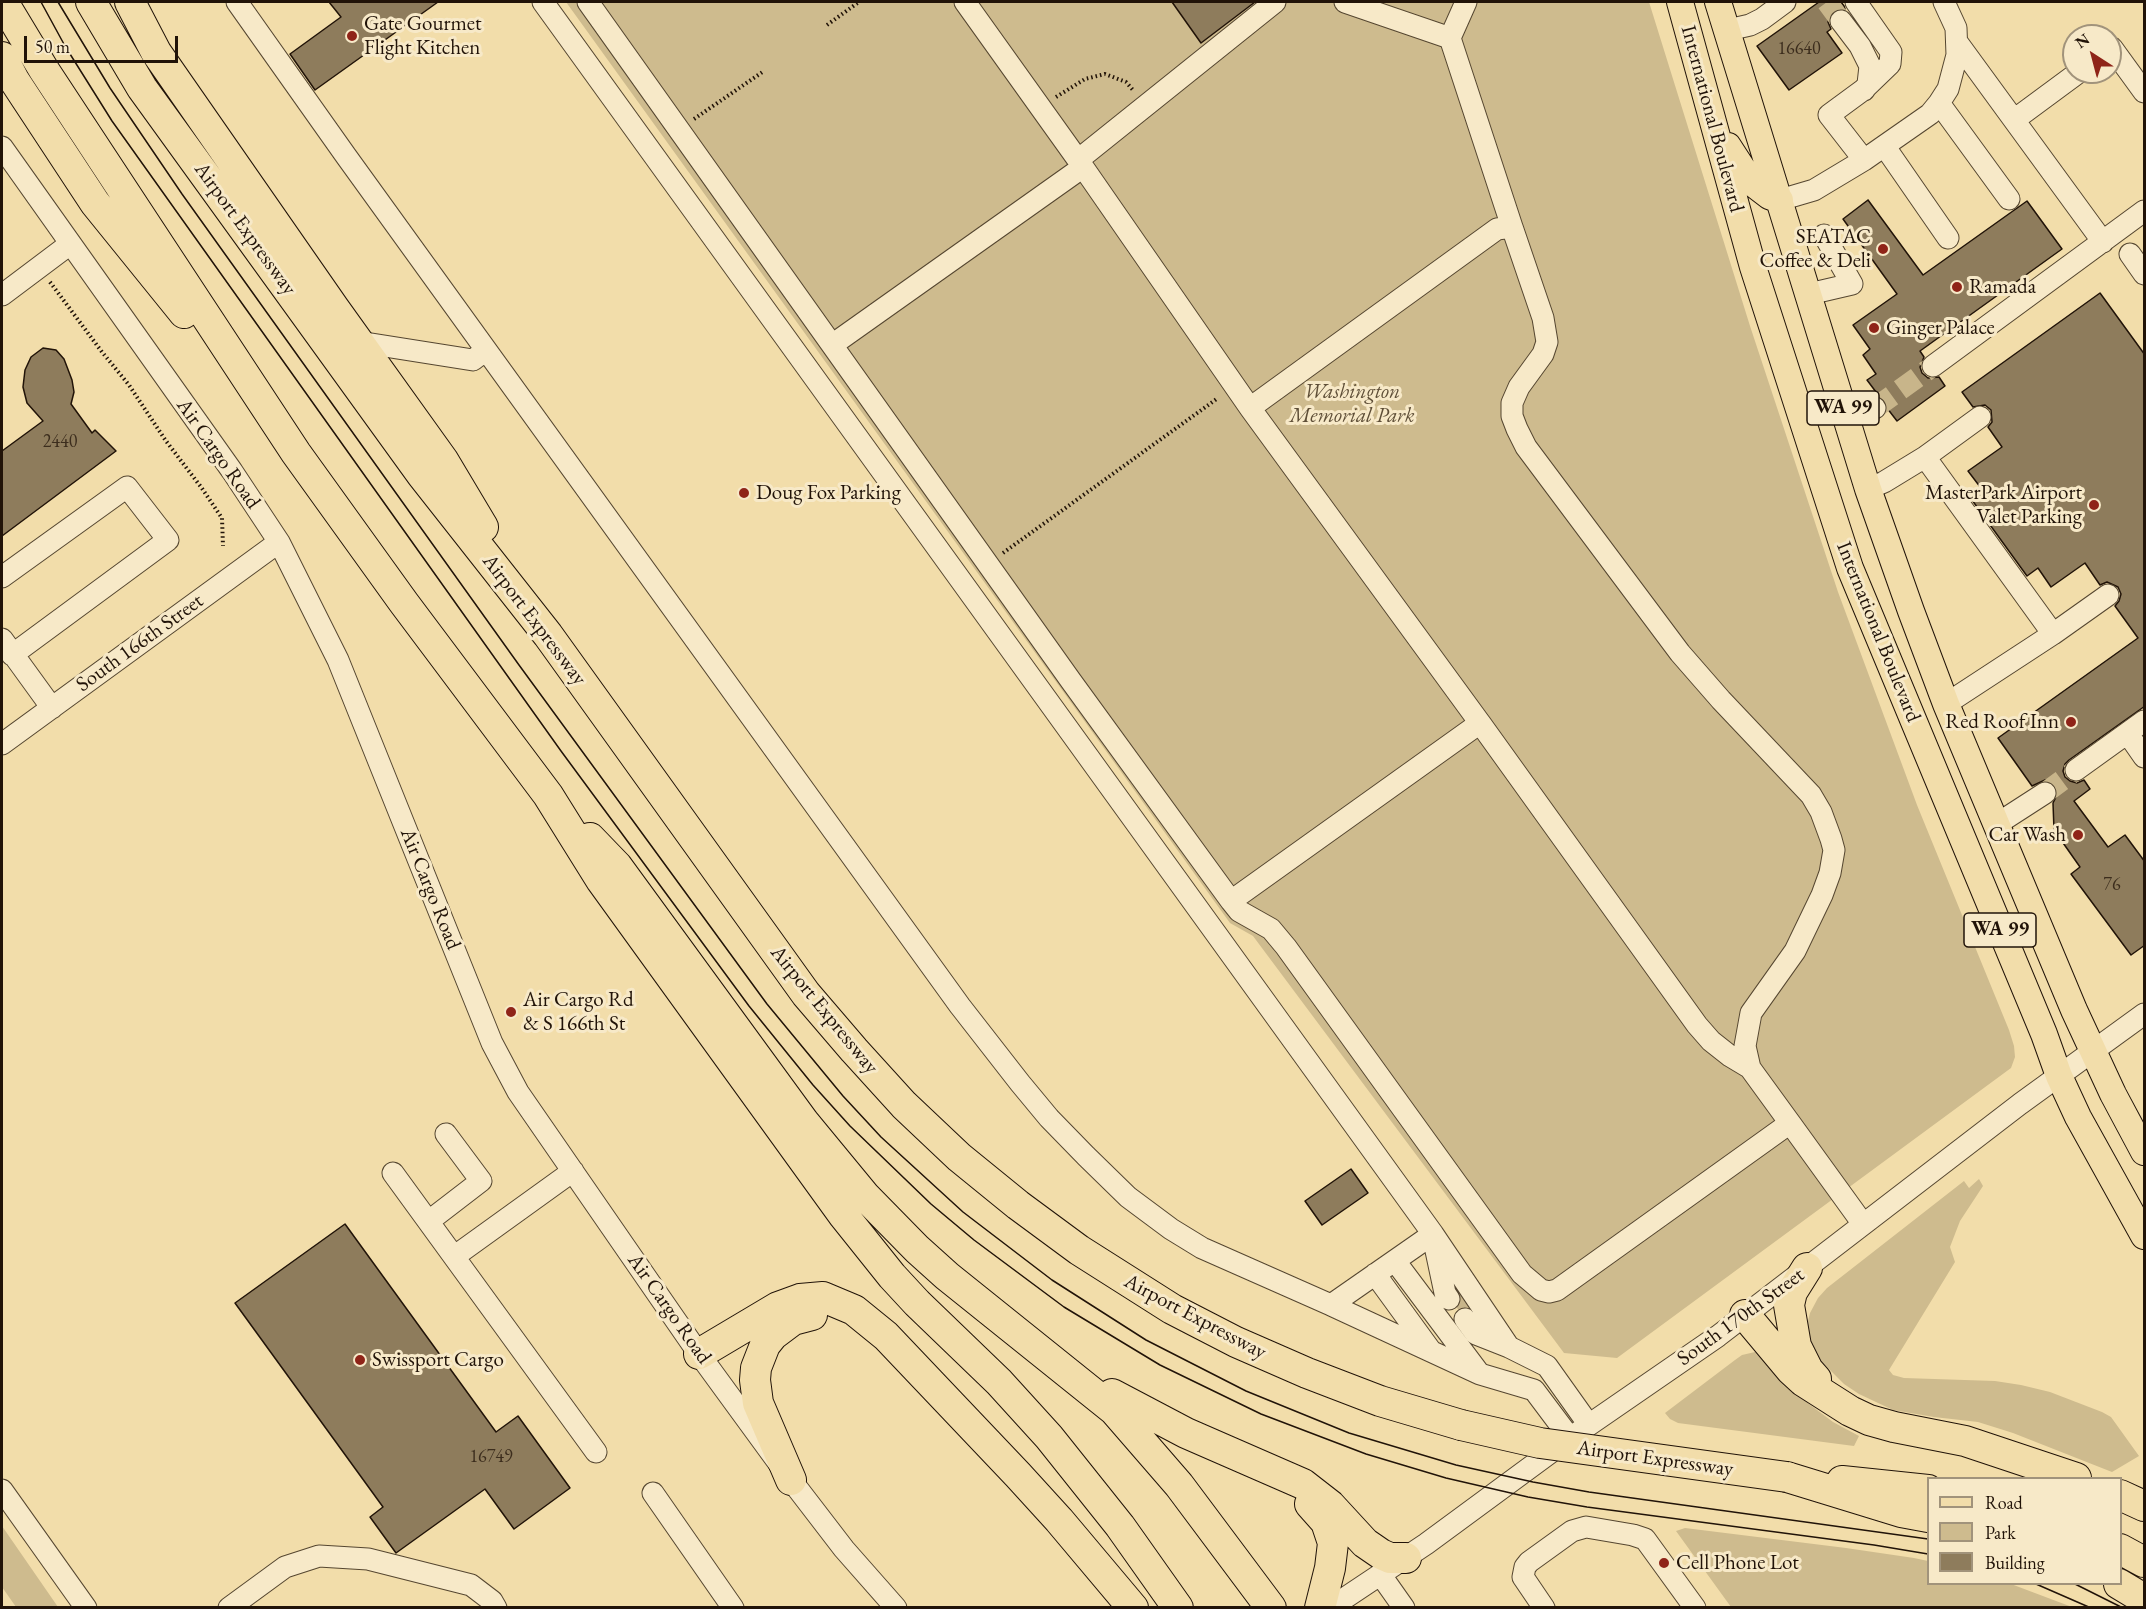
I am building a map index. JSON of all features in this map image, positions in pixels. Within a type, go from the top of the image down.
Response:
[{"type":"highway","points":[[3,2],[44,70],[297,453],[404,603],[548,795],[601,880],[844,1216],[911,1297],[999,1382],[1043,1430],[1102,1503],[1178,1608]]},
{"type":"highway","name":"Airport Expressway","points":[[91,2],[142,88],[415,465],[549,634],[806,994],[904,1105],[967,1163],[1018,1205],[1079,1250],[1172,1309],[1246,1346],[1316,1377],[1380,1401],[1461,1425],[1540,1443],[1787,1477],[1863,1492],[1927,1490]]},
{"type":"highway","points":[[130,2],[156,52],[443,460],[549,634]]},
{"type":"highway","points":[[2,57],[14,80],[95,203],[297,453]]},
{"type":"highway","points":[[548,795],[617,866],[804,1122],[865,1196],[917,1249],[982,1305],[1070,1372],[1131,1427],[1179,1485],[1271,1608]]},
{"type":"highway","points":[[1807,1268],[1792,1292],[1789,1305],[1796,1346],[1808,1370],[1836,1402]]},
{"type":"highway","points":[[699,1354],[788,1302],[823,1297],[844,1304],[864,1316],[932,1385],[1059,1520],[1133,1608]]},
{"type":"highway","points":[[791,1480],[758,1403],[755,1380],[759,1357],[765,1345],[793,1320],[815,1314],[839,1318],[863,1332],[932,1385]]},
{"type":"highway","points":[[1745,1315],[1803,1381],[1869,1420],[1965,1441],[2070,1477]]},
{"type":"highway","points":[[1019,1334],[1200,1452],[1288,1490],[1308,1502],[1326,1522],[1333,1543],[1330,1568],[1320,1608]]},
{"type":"highway","points":[[1126,1403],[1186,1433],[1303,1484],[1330,1505],[1365,1542],[1381,1554],[1390,1558],[1406,1558]]},
{"type":"highway","points":[[1863,1492],[1901,1512],[1927,1517]]},
{"type":"highway","points":[[2122,1495],[2145,1506]]},
{"type":"highway","points":[[2122,1550],[2145,1562]]},
{"type":"highway","points":[[2121,1585],[2145,1599]]},
{"type":"main road","name":"International Boulevard","points":[[1680,2],[1753,267],[1850,568],[2044,1034],[2059,1076],[2078,1117],[2145,1236]]},
{"type":"main road","name":"International Boulevard","points":[[1718,2],[1868,489],[1946,704],[2074,1010],[2113,1094],[2145,1152]]},
{"type":"main road","points":[[1714,126],[1752,183],[1760,190],[1780,200]]},
{"type":"street","points":[[237,2],[960,1006],[1049,1118],[1128,1197],[1171,1229],[1202,1248],[1432,1353],[1480,1374],[1534,1390],[1570,1438]]},
{"type":"street","points":[[543,2],[1433,1234],[1509,1347]]},
{"type":"street","points":[[588,2],[987,564],[1231,901],[1239,911],[1271,929],[1286,947],[1522,1274],[1541,1290],[1549,1292],[1565,1286],[1790,1123]]},
{"type":"street","points":[[965,2],[1081,163],[1234,386],[1697,1024],[1730,1056],[1750,1068]]},
{"type":"street","points":[[832,345],[1081,163],[1146,105],[1275,2]]},
{"type":"street","points":[[1345,2],[1450,38]]},
{"type":"street","points":[[1466,2],[1450,38],[1542,318],[1547,342],[1543,354],[1519,387],[1512,403],[1512,416],[1517,429],[1526,447],[1680,653],[1811,795],[1832,839],[1834,850],[1830,873],[1822,895],[1795,951],[1751,1013],[1744,1046],[1750,1068],[1863,1224]]},
{"type":"street","points":[[1728,30],[1750,25],[1785,2]]},
{"type":"street","points":[[1856,2],[1891,52],[1890,64],[1863,90],[1829,115],[1864,160]]},
{"type":"street","points":[[1780,200],[1814,190],[1884,147],[1935,109],[1948,89],[1957,55],[1953,19],[1944,2]]},
{"type":"street","points":[[1842,21],[1860,46],[1870,66],[1869,84],[1863,90]]},
{"type":"street","points":[[1957,42],[2103,242]]},
{"type":"street","points":[[2122,61],[2145,92]]},
{"type":"street","points":[[2014,120],[2063,84]]},
{"type":"street","points":[[1935,109],[2009,199]]},
{"type":"street","name":"Air Cargo Road","points":[[2,147],[232,471],[279,542],[338,660],[492,1043],[518,1092],[699,1354],[791,1480],[844,1550],[896,1608]]},
{"type":"street","points":[[1884,147],[1948,238]]},
{"type":"street","points":[[1933,366],[2145,211]]},
{"type":"street","points":[[1250,408],[1497,229],[1512,227]]},
{"type":"street","points":[[1809,294],[1852,284],[1824,235]]},
{"type":"street","points":[[2,294],[70,244]]},
{"type":"street","points":[[2130,254],[2145,274]]},
{"type":"street","points":[[359,342],[472,360],[486,350]]},
{"type":"street","points":[[1846,417],[1875,408]]},
{"type":"street","points":[[1868,489],[1925,457],[1980,417]]},
{"type":"street","points":[[1925,457],[2053,634]]},
{"type":"street","points":[[2,577],[127,487],[168,540],[7,647],[52,708]]},
{"type":"street","name":"South 166th Street","points":[[2,744],[279,542]]},
{"type":"street","points":[[1946,704],[2108,595]]},
{"type":"street","points":[[1231,901],[1480,723]]},
{"type":"street","points":[[2076,770],[2136,727],[2145,757]]},
{"type":"street","points":[[1997,824],[2045,793]]},
{"type":"street","name":"South 170th Street","points":[[1330,1608],[1406,1558],[1570,1438],[1745,1315],[2059,1076],[2145,1014]]},
{"type":"street","points":[[429,1221],[481,1181],[446,1134]]},
{"type":"street","points":[[455,1256],[573,1171]]},
{"type":"street","points":[[393,1173],[596,1452]]},
{"type":"street","points":[[1331,1305],[1433,1234]]},
{"type":"street","points":[[1433,1234],[1454,1287],[1454,1296]]},
{"type":"street","points":[[1385,1267],[1432,1353]]},
{"type":"street","points":[[1385,1267],[1456,1363]]},
{"type":"street","points":[[1385,1267],[1480,1374]]},
{"type":"street","points":[[1470,1316],[1476,1334],[1547,1366],[1589,1425]]},
{"type":"street","points":[[2,1490],[86,1608]]},
{"type":"street","points":[[653,1493],[733,1608]]},
{"type":"street","points":[[1544,1608],[1526,1582],[1523,1572],[1525,1567],[1572,1531],[1586,1527],[1633,1534],[1645,1539],[1695,1608]]},
{"type":"street","points":[[229,1608],[285,1567],[319,1556],[368,1559],[471,1585],[492,1601],[496,1608]]},
{"type":"street","points":[[1380,1574],[1404,1608]]},
{"type":"path","points":[[827,25],[859,2]]},
{"type":"path","points":[[679,130],[764,71]]},
{"type":"path","points":[[1041,107],[1085,79],[1105,74],[1126,82],[1146,105]]},
{"type":"path","points":[[39,266],[134,392],[166,441],[222,518],[223,546]]},
{"type":"path","points":[[987,564],[1234,386]]},
{"type":"green space","name":"Washington Memorial Park","points":[[566,2],[1649,2],[1750,326],[1838,592],[1917,805],[2009,1030],[2015,1057],[2011,1068],[1617,1358],[1564,1353],[1253,936],[1230,923]]},
{"type":"green space","points":[[1979,1179],[1983,1186],[1960,1221],[1950,1247],[1955,1262],[1889,1370],[1893,1375],[1904,1378],[1995,1381],[2021,1385],[2050,1392],[2102,1412],[2111,1417],[2139,1456],[2112,1472],[2013,1433],[1978,1422],[1893,1410],[1859,1394],[1844,1384],[1812,1352],[1807,1325],[1818,1298],[1827,1288],[1964,1181],[1969,1188]]},
{"type":"green space","points":[[1755,1352],[1762,1354],[1790,1387],[1809,1404],[1833,1422],[1859,1436],[1854,1446],[1678,1423],[1665,1413],[1742,1355]]},
{"type":"green space","points":[[2,1526],[58,1607],[16,1607],[2,1587]]},
{"type":"green space","points":[[1685,1528],[1914,1558],[1927,1561],[1927,1585],[2014,1585],[2072,1607],[1731,1607],[1676,1531]]},
{"type":"building","name":"Gate Gourmet Flight Kitchen","points":[[329,2],[438,2],[315,90],[290,54],[341,17]]},
{"type":"building","points":[[1172,2],[1255,2],[1201,43]]},
{"type":"building","points":[[1819,2],[1841,2],[1844,6],[1845,9],[1839,9],[1830,16],[1828,22],[1831,29],[1827,32],[1842,53],[1789,90],[1757,46]]},
{"type":"building","name":"Ramada","points":[[1868,200],[1923,275],[2027,201],[2062,249],[1920,351],[1924,357],[1920,367],[1922,373],[1928,378],[1939,377],[1945,386],[1897,421],[1887,408],[1884,399],[1867,380],[1876,374],[1863,355],[1870,349],[1853,325],[1897,294],[1843,219]]},
{"type":"building","points":[[2100,293],[2145,355],[2145,706],[2069,760],[2063,771],[2065,777],[2070,781],[2077,783],[2084,780],[2090,789],[2074,801],[2108,847],[2125,835],[2145,862],[2145,945],[2131,955],[2071,874],[2080,867],[2054,830],[2053,803],[2058,793],[2056,787],[2052,782],[2045,780],[2032,786],[1998,738],[2138,638],[2115,606],[2121,594],[2118,587],[2107,582],[2100,585],[2085,563],[2051,587],[2038,568],[2027,576],[1972,500],[1984,492],[1968,471],[2002,447],[1988,427],[1992,422],[1991,410],[1985,405],[1973,407],[1962,392]]},
{"type":"building","points":[[43,348],[56,350],[64,359],[74,392],[71,404],[92,433],[95,430],[116,451],[2,536],[2,451],[43,421],[27,403],[23,387],[25,370],[31,357]]},
{"type":"building","points":[[1351,1169],[1368,1193],[1322,1225],[1305,1201]]},
{"type":"building","name":"Swissport Cargo","points":[[345,1224],[496,1432],[518,1416],[570,1488],[514,1529],[485,1489],[396,1553],[370,1517],[383,1507],[235,1303]]},
{"type":"tunnel","points":[[1827,2],[1841,21]]},
{"type":"tunnel","points":[[1875,408],[1933,366]]},
{"type":"tunnel","points":[[2045,793],[2076,770]]},
{"type":"tunnel","points":[[1458,1292],[1474,1313]]},
{"type":"tram line","points":[[41,2],[65,46],[112,121],[561,751],[749,1006],[813,1085],[850,1126],[931,1204],[974,1240],[1064,1307],[1160,1365],[1261,1414],[1366,1454],[1446,1478],[1528,1497],[1927,1554]]},
{"type":"tram line","points":[[58,2],[110,88],[182,194],[519,665],[767,1004],[843,1096],[881,1137],[963,1212],[1052,1280],[1146,1340],[1246,1391],[1349,1433],[1456,1465],[1533,1482],[1589,1492],[1927,1539]]},
{"type":"tram line","points":[[2038,1585],[2091,1608]]},
{"type":"tram line","points":[[2077,1585],[2123,1608]]},
{"type":"place","name":"Gate Gourmet Flight Kitchen","points":[[352,36]]},
{"type":"place","name":"SEATAC Coffee & Deli","points":[[1883,249]]},
{"type":"place","name":"Ramada","points":[[1957,287]]},
{"type":"place","name":"Ginger Palace","points":[[1874,328]]},
{"type":"place","name":"Doug Fox Parking","points":[[744,493]]},
{"type":"place","name":"MasterPark Airport Valet Parking","points":[[2094,505]]},
{"type":"place","name":"Red Roof Inn","points":[[2071,722]]},
{"type":"place","name":"Car Wash","points":[[2078,835]]},
{"type":"place","name":"Air Cargo Rd & S 166th St","points":[[511,1012]]},
{"type":"place","name":"Swissport Cargo","points":[[360,1360]]},
{"type":"place","name":"Cell Phone Lot","points":[[1664,1563]]}]
